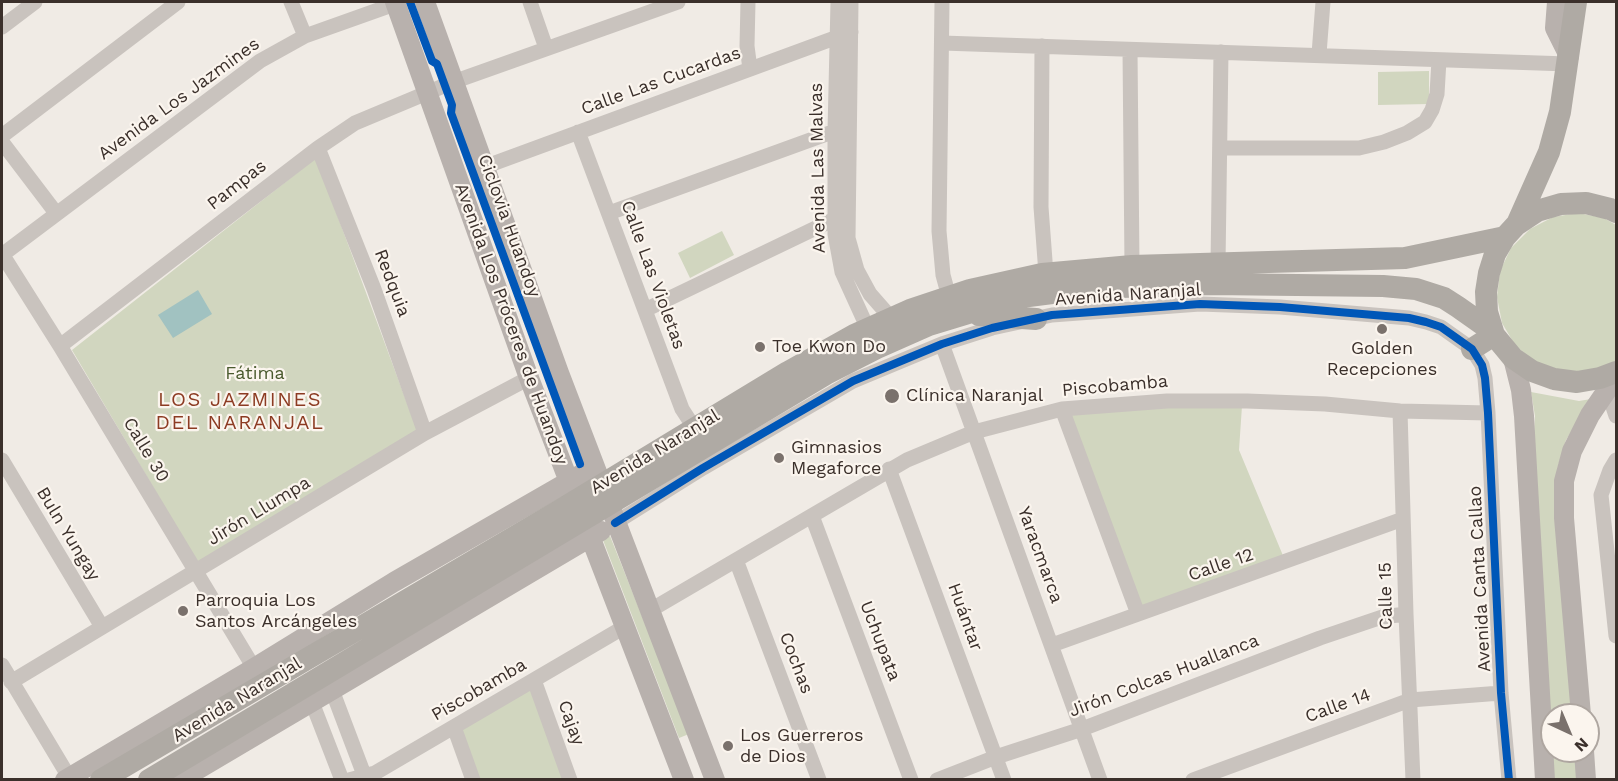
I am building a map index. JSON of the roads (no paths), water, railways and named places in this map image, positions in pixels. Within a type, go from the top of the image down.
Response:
[{"type":"highway","points":[[1576,2],[1560,112],[1552,141],[1535,185],[1511,231],[1495,254],[1487,282],[1487,312],[1493,333],[1513,358],[1532,372],[1554,380],[1577,382],[1600,378],[1613,379]]},
{"type":"highway","name":"Avenida Naranjal","points":[[149,780],[309,694],[604,494],[695,429],[788,372],[868,329],[910,310],[970,290],[1046,274],[1132,266],[1405,258],[1511,231],[1537,212],[1561,204],[1586,203],[1617,212]]},
{"type":"highway","name":"Avenida Naranjal","points":[[604,494],[877,348],[929,325],[1021,297],[1091,288],[1211,284],[1383,286],[1422,290],[1443,298],[1493,333]]},
{"type":"highway","points":[[966,314],[1036,319]]},
{"type":"highway","points":[[1472,349],[1493,333]]},
{"type":"highway","name":"Avenida Naranjal","points":[[101,780],[581,509]]},
{"type":"main road","name":"Avenida Los Próceres de Huandoy","points":[[425,2],[604,494],[715,780]]},
{"type":"main road","points":[[1557,2],[1555,28],[1568,60]]},
{"type":"main road","name":"Avenida Los Próceres de Huandoy","points":[[395,3],[529,378],[684,780]]},
{"type":"main road","points":[[1513,358],[1521,390],[1524,416],[1545,780]]},
{"type":"main road","points":[[1580,703],[1564,518],[1564,481],[1572,451],[1590,415],[1613,379]]},
{"type":"main road","name":"Avenida Naranjal","points":[[180,780],[309,694],[332,690],[604,494]]},
{"type":"main road","name":"Avenida Naranjal","points":[[67,778],[394,582],[581,509]]},
{"type":"main road","points":[[672,749],[699,739]]},
{"type":"main road","points":[[1585,763],[1586,780]]},
{"type":"street","points":[[2,27],[34,2]]},
{"type":"street","points":[[2,136],[178,2]]},
{"type":"street","points":[[291,2],[305,36]]},
{"type":"street","points":[[530,2],[546,48]]},
{"type":"street","name":"Pampas","points":[[60,346],[318,148],[355,123],[453,82],[678,2]]},
{"type":"street","points":[[748,2],[747,46],[750,69]]},
{"type":"street","name":"Avenida Las Malvas","points":[[838,2],[844,34],[840,266],[868,329]]},
{"type":"street","name":"Avenida Las Malvas","points":[[851,2],[844,34],[835,131],[842,216],[857,270],[870,294],[891,318]]},
{"type":"street","points":[[942,2],[939,240],[943,274],[949,297]]},
{"type":"street","points":[[1319,54],[1323,2]]},
{"type":"street","name":"Avenida Los Jazmines","points":[[2,254],[260,61],[305,36],[395,3]]},
{"type":"street","name":"Calle Las Cucardas","points":[[484,166],[844,34]]},
{"type":"street","points":[[942,43],[1319,54],[1438,60],[1568,60]]},
{"type":"street","points":[[1042,46],[1041,207],[1046,274]]},
{"type":"street","points":[[1130,50],[1132,266]]},
{"type":"street","points":[[1218,264],[1221,52]]},
{"type":"street","points":[[1220,148],[1359,148],[1407,133],[1425,122],[1432,110],[1437,94],[1438,60]]},
{"type":"street","points":[[609,213],[835,131]]},
{"type":"street","name":"Calle Las Violetas","points":[[578,132],[682,409],[695,429]]},
{"type":"street","points":[[2,142],[56,213]]},
{"type":"street","name":"Redquia","points":[[318,148],[374,289],[425,433]]},
{"type":"street","points":[[645,310],[842,216]]},
{"type":"street","name":"Calle 30","points":[[2,254],[254,668]]},
{"type":"street","name":"Avenida Naranjal","points":[[604,494],[703,468],[829,394],[884,367],[942,344],[992,328],[1088,311],[1200,304],[1280,307],[1409,318],[1441,327],[1472,349],[1482,365],[1485,378]]},
{"type":"street","name":"Yaracmarca","points":[[942,344],[1100,780]]},
{"type":"street","name":"Jirón Llumpa","points":[[11,682],[425,433],[529,378]]},
{"type":"street","name":"Avenida Canta Callao","points":[[1485,378],[1501,693],[1509,780]]},
{"type":"street","points":[[1613,379],[1617,416]]},
{"type":"street","name":"Piscobamba","points":[[649,611],[907,459],[974,432],[1062,409],[1167,401],[1247,401],[1488,414]]},
{"type":"street","points":[[1062,409],[1138,614]]},
{"type":"street","name":"Calle 15","points":[[1400,411],[1413,780]]},
{"type":"street","name":"Buln Yungay","points":[[2,460],[102,627]]},
{"type":"street","points":[[1617,460],[1610,470],[1601,495],[1610,521],[1617,636]]},
{"type":"street","name":"Huántar","points":[[890,469],[1004,780]]},
{"type":"street","name":"Uchupata","points":[[812,516],[912,780]]},
{"type":"street","name":"Calle 12","points":[[1052,645],[1403,519]]},
{"type":"street","name":"Cochas","points":[[736,560],[819,780]]},
{"type":"street","name":"Jirón Colcas Huallanca","points":[[937,780],[996,757],[1082,729],[1320,638],[1382,617],[1406,614]]},
{"type":"street","name":"Piscobamba","points":[[349,780],[365,778],[375,773],[626,626]]},
{"type":"street","points":[[2,665],[67,778]]},
{"type":"street","name":"Cajay","points":[[534,680],[570,780]]},
{"type":"street","points":[[332,690],[365,778]]},
{"type":"street","name":"Calle 14","points":[[1193,780],[1410,700],[1501,693]]},
{"type":"street","points":[[309,694],[342,780]]},
{"type":"street","points":[[454,727],[473,780]]},
{"type":"water","points":[[198,290],[212,314],[173,338],[158,315]]},
{"type":"place","name":"Golden Recepciones","points":[[1382,329]]},
{"type":"place","name":"Toe Kwon Do","points":[[760,347]]},
{"type":"place","name":"Clínica Naranjal","points":[[892,396]]},
{"type":"place","name":"Gimnasios Megaforce","points":[[779,458]]},
{"type":"place","name":"Parroquia Los Santos Arcángeles","points":[[183,611]]},
{"type":"place","name":"Los Guerreros de Dios","points":[[728,746]]},
{"type":"district","name":"LOS JAZMINES DEL NARANJAL","points":[[240,412]]},
{"type":"park label","name":"Fátima","points":[[255,374]]}]
